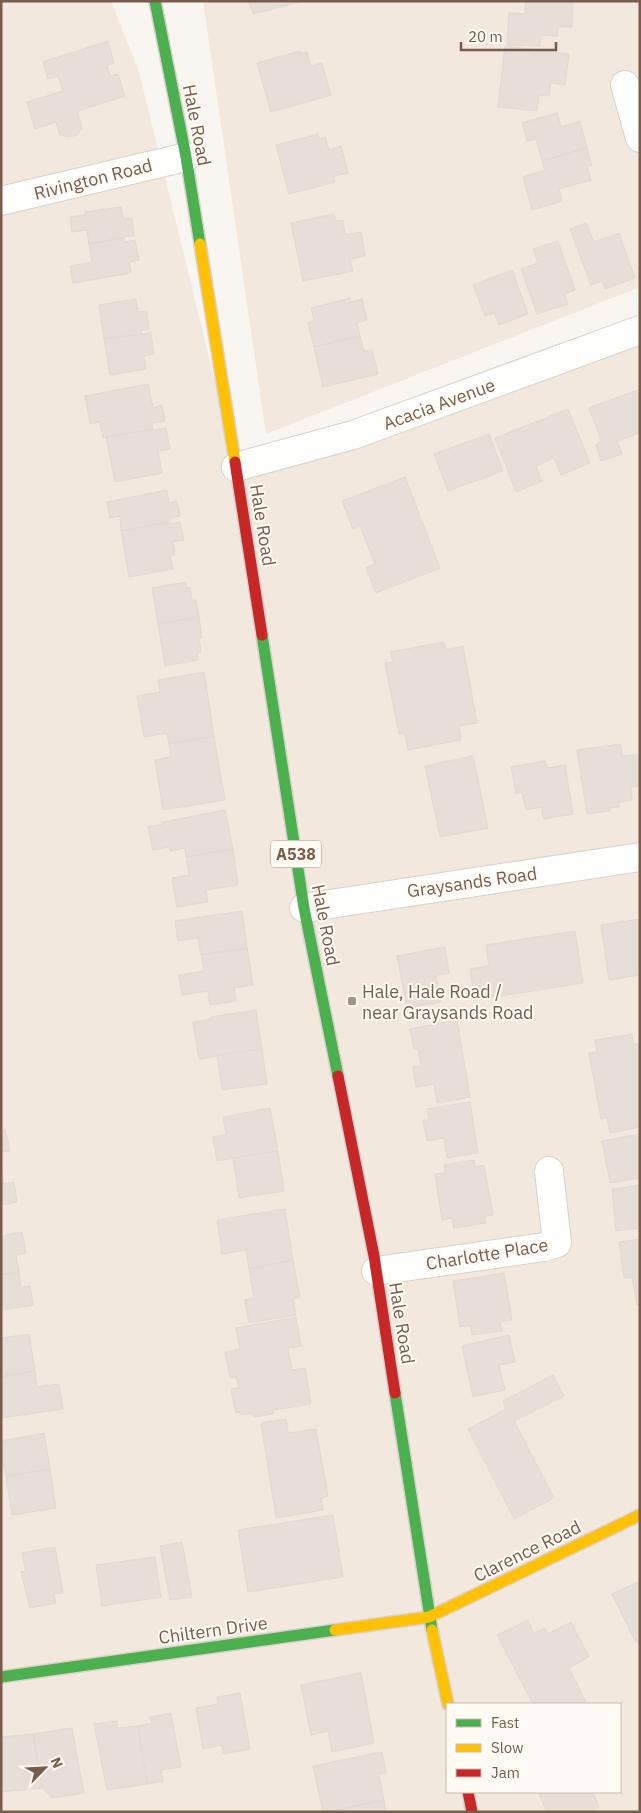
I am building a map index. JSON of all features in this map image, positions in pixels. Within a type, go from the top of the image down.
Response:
[{"type":"main road","name":"Hale Road","points":[[155,1],[186,157],[304,908],[376,1271],[429,1618],[448,1703]]},
{"type":"main road","name":"Clarence Road","points":[[429,1618],[640,1515]]},
{"type":"main road","name":"Chiltern Drive","points":[[1,1677],[429,1618]]},
{"type":"main road","points":[[468,1793],[472,1812]]},
{"type":"street","points":[[625,85],[640,138]]},
{"type":"street","name":"Rivington Road","points":[[1,201],[186,157]]},
{"type":"street","name":"Acacia Avenue","points":[[236,467],[353,435],[640,330]]},
{"type":"street","name":"Graysands Road","points":[[304,908],[640,857]]},
{"type":"street","name":"Charlotte Place","points":[[376,1271],[544,1247],[557,1243],[549,1171]]},
{"type":"shaded area","points":[[1,1],[111,1],[139,72],[236,467],[640,330],[640,1812],[1,1812]]},
{"type":"shaded area","points":[[203,1],[640,1],[640,287],[266,434]]},
{"type":"building","points":[[249,1],[304,1],[253,14]]},
{"type":"building","points":[[526,1],[573,1],[572,27],[558,26],[557,36],[541,35],[540,46],[507,45],[509,13],[525,14]]},
{"type":"building","points":[[108,41],[114,63],[107,65],[110,76],[118,74],[125,96],[77,111],[82,128],[77,135],[69,137],[60,135],[56,122],[35,129],[27,102],[63,91],[58,76],[48,79],[43,62]]},
{"type":"building","points":[[505,46],[569,54],[565,85],[551,83],[549,96],[539,95],[537,111],[498,107]]},
{"type":"building","points":[[300,51],[301,53],[307,52],[311,66],[322,63],[331,95],[271,112],[257,63]]},
{"type":"building","points":[[557,113],[561,127],[580,121],[587,148],[542,161],[536,139],[527,141],[522,123]]},
{"type":"building","points":[[318,134],[319,139],[325,137],[329,150],[341,146],[348,173],[334,176],[335,182],[289,194],[276,145]]},
{"type":"building","points":[[587,148],[592,165],[587,166],[591,180],[559,189],[562,201],[532,210],[523,177],[545,170],[542,161]]},
{"type":"building","points":[[121,207],[123,219],[132,218],[134,235],[89,244],[87,230],[72,232],[70,217],[85,215],[85,212]]},
{"type":"building","points":[[334,214],[336,221],[343,220],[345,235],[361,232],[365,256],[350,259],[353,271],[303,281],[291,223]]},
{"type":"building","points":[[586,223],[594,242],[619,233],[635,278],[605,289],[602,281],[591,285],[570,229]]},
{"type":"building","points":[[124,238],[125,242],[135,240],[139,260],[129,262],[131,273],[73,283],[70,266],[92,262],[89,244]]},
{"type":"building","points":[[558,241],[575,290],[564,294],[568,304],[537,314],[521,269],[538,263],[533,249]]},
{"type":"building","points":[[512,270],[528,314],[499,325],[494,313],[485,316],[473,285]]},
{"type":"building","points":[[350,298],[351,302],[362,299],[367,320],[357,323],[360,336],[314,347],[308,323],[314,321],[311,308]]},
{"type":"building","points":[[136,299],[138,312],[147,311],[149,329],[141,330],[142,334],[104,339],[99,305]]},
{"type":"building","points":[[151,333],[154,354],[144,356],[146,369],[110,375],[104,339]]},
{"type":"building","points":[[360,336],[364,351],[372,350],[378,374],[323,387],[314,347]]},
{"type":"building","points":[[148,384],[153,408],[162,405],[165,421],[152,423],[153,429],[103,438],[100,422],[90,424],[85,396]]},
{"type":"building","points":[[640,389],[640,433],[617,441],[622,454],[601,461],[596,444],[602,442],[589,408]]},
{"type":"building","points":[[568,409],[590,463],[561,475],[554,458],[536,466],[542,481],[516,492],[495,438]]},
{"type":"building","points":[[166,428],[170,449],[158,451],[162,473],[115,482],[106,437]]},
{"type":"building","points":[[489,434],[503,471],[448,491],[434,454]]},
{"type":"building","points":[[405,477],[440,568],[376,593],[366,568],[375,564],[360,526],[353,529],[342,501]]},
{"type":"building","points":[[167,490],[169,503],[177,501],[180,516],[170,518],[170,522],[121,531],[120,516],[110,518],[107,502]]},
{"type":"building","points":[[170,522],[170,524],[180,522],[184,540],[173,542],[175,555],[170,555],[173,569],[129,577],[121,531]]},
{"type":"building","points":[[186,582],[187,588],[190,587],[192,600],[196,600],[199,617],[158,624],[152,588]]},
{"type":"building","points":[[199,617],[202,638],[199,638],[201,652],[197,653],[198,660],[165,666],[158,624]]},
{"type":"building","points":[[444,642],[446,650],[463,646],[477,723],[459,726],[461,740],[408,750],[405,733],[399,734],[385,663],[393,662],[390,652]]},
{"type":"building","points":[[204,672],[214,736],[169,744],[167,733],[144,737],[137,696],[160,692],[158,680]]},
{"type":"building","points":[[214,736],[225,800],[163,810],[155,760],[171,757],[169,744]]},
{"type":"building","points":[[620,744],[623,756],[640,754],[640,786],[631,787],[632,800],[619,802],[619,807],[610,808],[610,811],[587,814],[577,750]]},
{"type":"building","points":[[473,756],[488,828],[440,837],[425,766]]},
{"type":"building","points":[[545,761],[547,768],[565,765],[573,814],[543,819],[542,807],[526,810],[522,792],[516,794],[511,767]]},
{"type":"building","points":[[225,810],[233,849],[186,857],[185,848],[170,851],[169,847],[153,850],[148,827],[163,824],[163,822]]},
{"type":"building","points":[[233,849],[238,885],[206,890],[208,902],[177,907],[172,878],[189,875],[186,857]]},
{"type":"building","points":[[242,911],[247,948],[201,955],[198,938],[178,941],[175,921]]},
{"type":"building","points":[[640,919],[640,975],[609,980],[601,925]]},
{"type":"building","points":[[575,931],[583,983],[475,1000],[470,969],[489,966],[486,945]]},
{"type":"building","points":[[445,947],[449,973],[436,975],[441,1002],[407,1008],[397,956]]},
{"type":"building","points":[[247,948],[253,985],[234,988],[236,1001],[210,1005],[208,991],[182,995],[179,975],[204,971],[201,955]]},
{"type":"building","points":[[256,1010],[262,1049],[199,1059],[193,1022],[211,1019],[211,1017]]},
{"type":"building","points":[[457,1020],[470,1097],[437,1103],[434,1084],[416,1087],[413,1067],[421,1066],[418,1049],[414,1049],[410,1029]]},
{"type":"building","points":[[632,1034],[634,1045],[640,1043],[640,1127],[610,1133],[607,1117],[601,1119],[589,1053],[597,1052],[595,1040]]},
{"type":"building","points":[[262,1049],[267,1084],[222,1090],[217,1055]]},
{"type":"building","points":[[470,1102],[478,1153],[447,1158],[444,1138],[427,1141],[423,1120],[429,1120],[427,1109]]},
{"type":"building","points":[[270,1108],[278,1151],[217,1161],[213,1137],[226,1134],[223,1117]]},
{"type":"building","points":[[5,1129],[10,1151],[1,1152],[1,1130]]},
{"type":"building","points":[[640,1134],[640,1178],[610,1183],[602,1141]]},
{"type":"building","points":[[278,1151],[284,1191],[239,1198],[233,1158]]},
{"type":"building","points":[[474,1160],[475,1167],[484,1165],[493,1215],[485,1216],[486,1223],[454,1228],[452,1218],[442,1220],[435,1174],[445,1173],[444,1165]]},
{"type":"building","points":[[1,1168],[4,1184],[14,1182],[17,1202],[1,1205]]},
{"type":"building","points":[[640,1185],[640,1228],[616,1231],[612,1189]]},
{"type":"building","points":[[285,1209],[293,1260],[249,1269],[246,1250],[222,1254],[217,1220]]},
{"type":"building","points":[[22,1232],[26,1253],[16,1255],[19,1272],[1,1275],[1,1236]]},
{"type":"building","points":[[640,1239],[640,1304],[637,1305],[632,1277],[624,1278],[619,1242]]},
{"type":"building","points":[[293,1260],[300,1297],[293,1299],[296,1315],[249,1323],[245,1300],[254,1298],[249,1269]]},
{"type":"building","points":[[19,1272],[21,1287],[30,1286],[33,1305],[1,1310],[1,1275]]},
{"type":"building","points":[[504,1273],[512,1320],[500,1322],[502,1331],[472,1335],[471,1325],[460,1327],[453,1281]]},
{"type":"building","points":[[296,1317],[301,1346],[288,1348],[292,1370],[305,1368],[311,1404],[273,1410],[273,1414],[254,1417],[253,1413],[241,1415],[241,1412],[236,1413],[231,1389],[239,1388],[236,1377],[230,1378],[225,1352],[240,1349],[236,1328]]},
{"type":"building","points":[[29,1334],[35,1371],[1,1377],[1,1338]]},
{"type":"building","points":[[509,1335],[515,1362],[499,1365],[505,1390],[473,1397],[462,1346]]},
{"type":"building","points":[[35,1371],[37,1387],[59,1384],[63,1409],[1,1418],[1,1377]]},
{"type":"building","points":[[553,1375],[564,1396],[514,1421],[554,1498],[514,1519],[468,1429],[506,1409],[503,1401]]},
{"type":"building","points":[[286,1419],[288,1433],[316,1429],[328,1496],[321,1498],[323,1510],[276,1518],[261,1423]]},
{"type":"building","points":[[44,1433],[50,1469],[6,1476],[1,1453],[1,1441]]},
{"type":"building","points":[[50,1469],[56,1508],[12,1515],[6,1476]]},
{"type":"building","points":[[333,1515],[343,1577],[248,1592],[238,1530]]},
{"type":"building","points":[[182,1542],[192,1597],[170,1600],[160,1546]]},
{"type":"building","points":[[55,1547],[63,1593],[54,1594],[56,1603],[30,1608],[21,1572],[26,1571],[22,1553]]},
{"type":"building","points":[[155,1557],[161,1597],[102,1606],[96,1565]]},
{"type":"building","points":[[640,1581],[640,1641],[636,1643],[612,1594]]},
{"type":"building","points":[[528,1620],[534,1633],[545,1628],[548,1634],[571,1622],[589,1657],[569,1668],[586,1703],[532,1703],[497,1635]]},
{"type":"building","points":[[361,1673],[374,1743],[332,1752],[328,1731],[311,1735],[301,1685]]},
{"type":"building","points":[[240,1693],[250,1749],[223,1754],[222,1745],[203,1749],[196,1708],[218,1704],[217,1697]]},
{"type":"building","points":[[171,1713],[181,1767],[161,1770],[163,1781],[147,1784],[138,1726],[152,1723],[150,1717]]},
{"type":"building","points":[[117,1721],[117,1728],[138,1726],[147,1784],[107,1790],[94,1724]]},
{"type":"building","points":[[72,1728],[84,1793],[52,1798],[42,1788],[33,1734]]},
{"type":"building","points":[[33,1734],[42,1788],[1,1792],[1,1737]]},
{"type":"building","points":[[382,1752],[386,1772],[379,1774],[384,1800],[323,1812],[313,1766]]},
{"type":"building","points":[[538,1793],[593,1793],[599,1807],[589,1812],[547,1812]]},
{"type":"building","points":[[384,1800],[386,1812],[333,1812],[333,1811]]},
{"type":"traffic: fast","points":[[155,1],[186,157],[200,244]]},
{"type":"traffic: fast","points":[[262,635],[304,908],[338,1076]]},
{"type":"traffic: fast","points":[[395,1393],[432,1630]]},
{"type":"traffic: fast","points":[[1,1677],[335,1630]]},
{"type":"traffic: slow","points":[[200,244],[235,462]]},
{"type":"traffic: slow","points":[[335,1630],[429,1617],[640,1515]]},
{"type":"traffic: slow","points":[[432,1630],[448,1703]]},
{"type":"traffic: jam","points":[[235,462],[262,635]]},
{"type":"traffic: jam","points":[[338,1076],[374,1256],[395,1393]]},
{"type":"traffic: jam","points":[[468,1793],[472,1812]]},
{"type":"place","name":"Hale, Hale Road / near Graysands Road","points":[[352,1001]]}]
